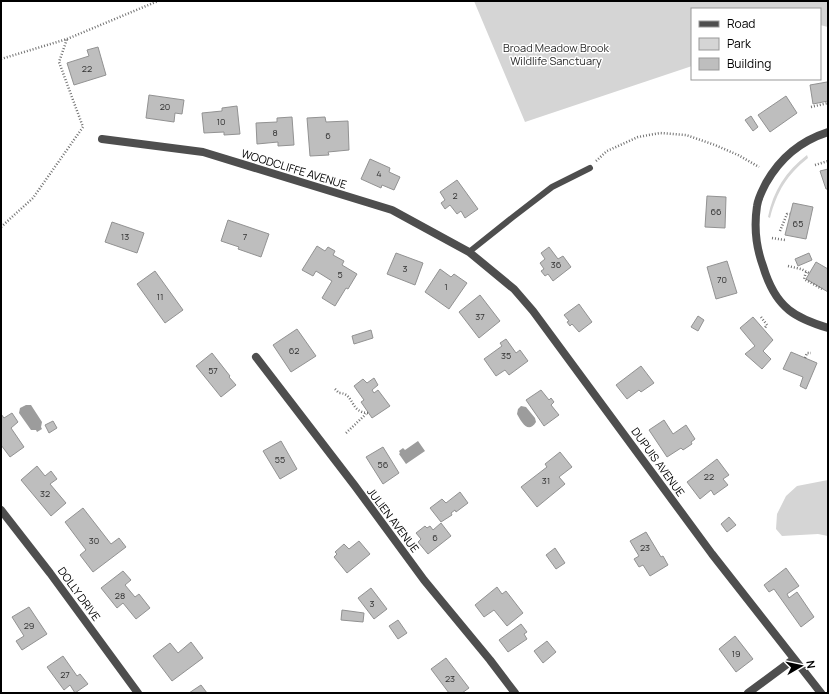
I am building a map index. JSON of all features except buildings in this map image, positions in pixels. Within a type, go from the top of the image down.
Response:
[{"type":"street","points":[[828,132],[807,141],[780,162],[771,174],[761,193],[757,205],[756,226],[760,259],[772,291],[789,310],[800,317],[828,328]]},
{"type":"street","name":"WOODCLIFFE AVENUE","points":[[102,139],[202,152],[392,210],[470,252]]},
{"type":"street","name":"DUPUIS AVENUE","points":[[470,252],[514,289],[533,311],[712,554],[821,693]]},
{"type":"street","name":"JULIEN AVENUE","points":[[256,357],[424,580],[490,660],[515,693]]},
{"type":"street","name":"DOLLY DRIVE","points":[[1,510],[50,573],[138,693]]},
{"type":"street","points":[[748,693],[794,658]]},
{"type":"lane","points":[[470,252],[552,187],[590,168]]},
{"type":"path","points":[[1,58],[67,39],[158,1]]},
{"type":"path","points":[[1,226],[33,198],[83,127],[59,62],[67,39]]},
{"type":"path","points":[[811,107],[828,103]]},
{"type":"path","points":[[590,168],[607,151],[638,137],[660,133],[686,135],[738,155],[759,167]]},
{"type":"path","points":[[815,165],[828,161]]},
{"type":"path","points":[[780,231],[787,214],[790,214]]},
{"type":"path","points":[[772,238],[786,240]]},
{"type":"path","points":[[788,266],[801,269],[808,273],[804,279],[822,289]]},
{"type":"path","points":[[761,317],[767,325],[764,329]]},
{"type":"path","points":[[805,358],[807,353],[811,353]]},
{"type":"path","points":[[335,389],[339,393],[344,393],[349,397],[354,406],[360,412],[368,413],[346,433]]},
{"type":"green space","name":"Broad Meadow Brook Wildlife Sanctuary","points":[[474,1],[828,1],[828,27],[821,25],[821,8],[691,8],[691,66],[525,122]]},
{"type":"green space","points":[[807,155],[808,158],[794,171],[784,184],[776,200],[770,218],[768,217],[773,199],[782,182],[793,168]]},
{"type":"green space","points":[[828,480],[828,536],[818,534],[782,536],[776,529],[777,514],[786,496],[797,486]]},
{"type":"shaded area","points":[[26,405],[31,405],[42,422],[42,429],[37,432],[36,430],[31,430],[19,413],[20,408]]},
{"type":"shaded area","points":[[521,406],[526,407],[535,418],[536,422],[533,426],[525,426],[517,414],[518,409]]},
{"type":"shaded area","points":[[418,441],[425,451],[406,464],[399,454],[399,451],[403,448],[405,450]]}]
